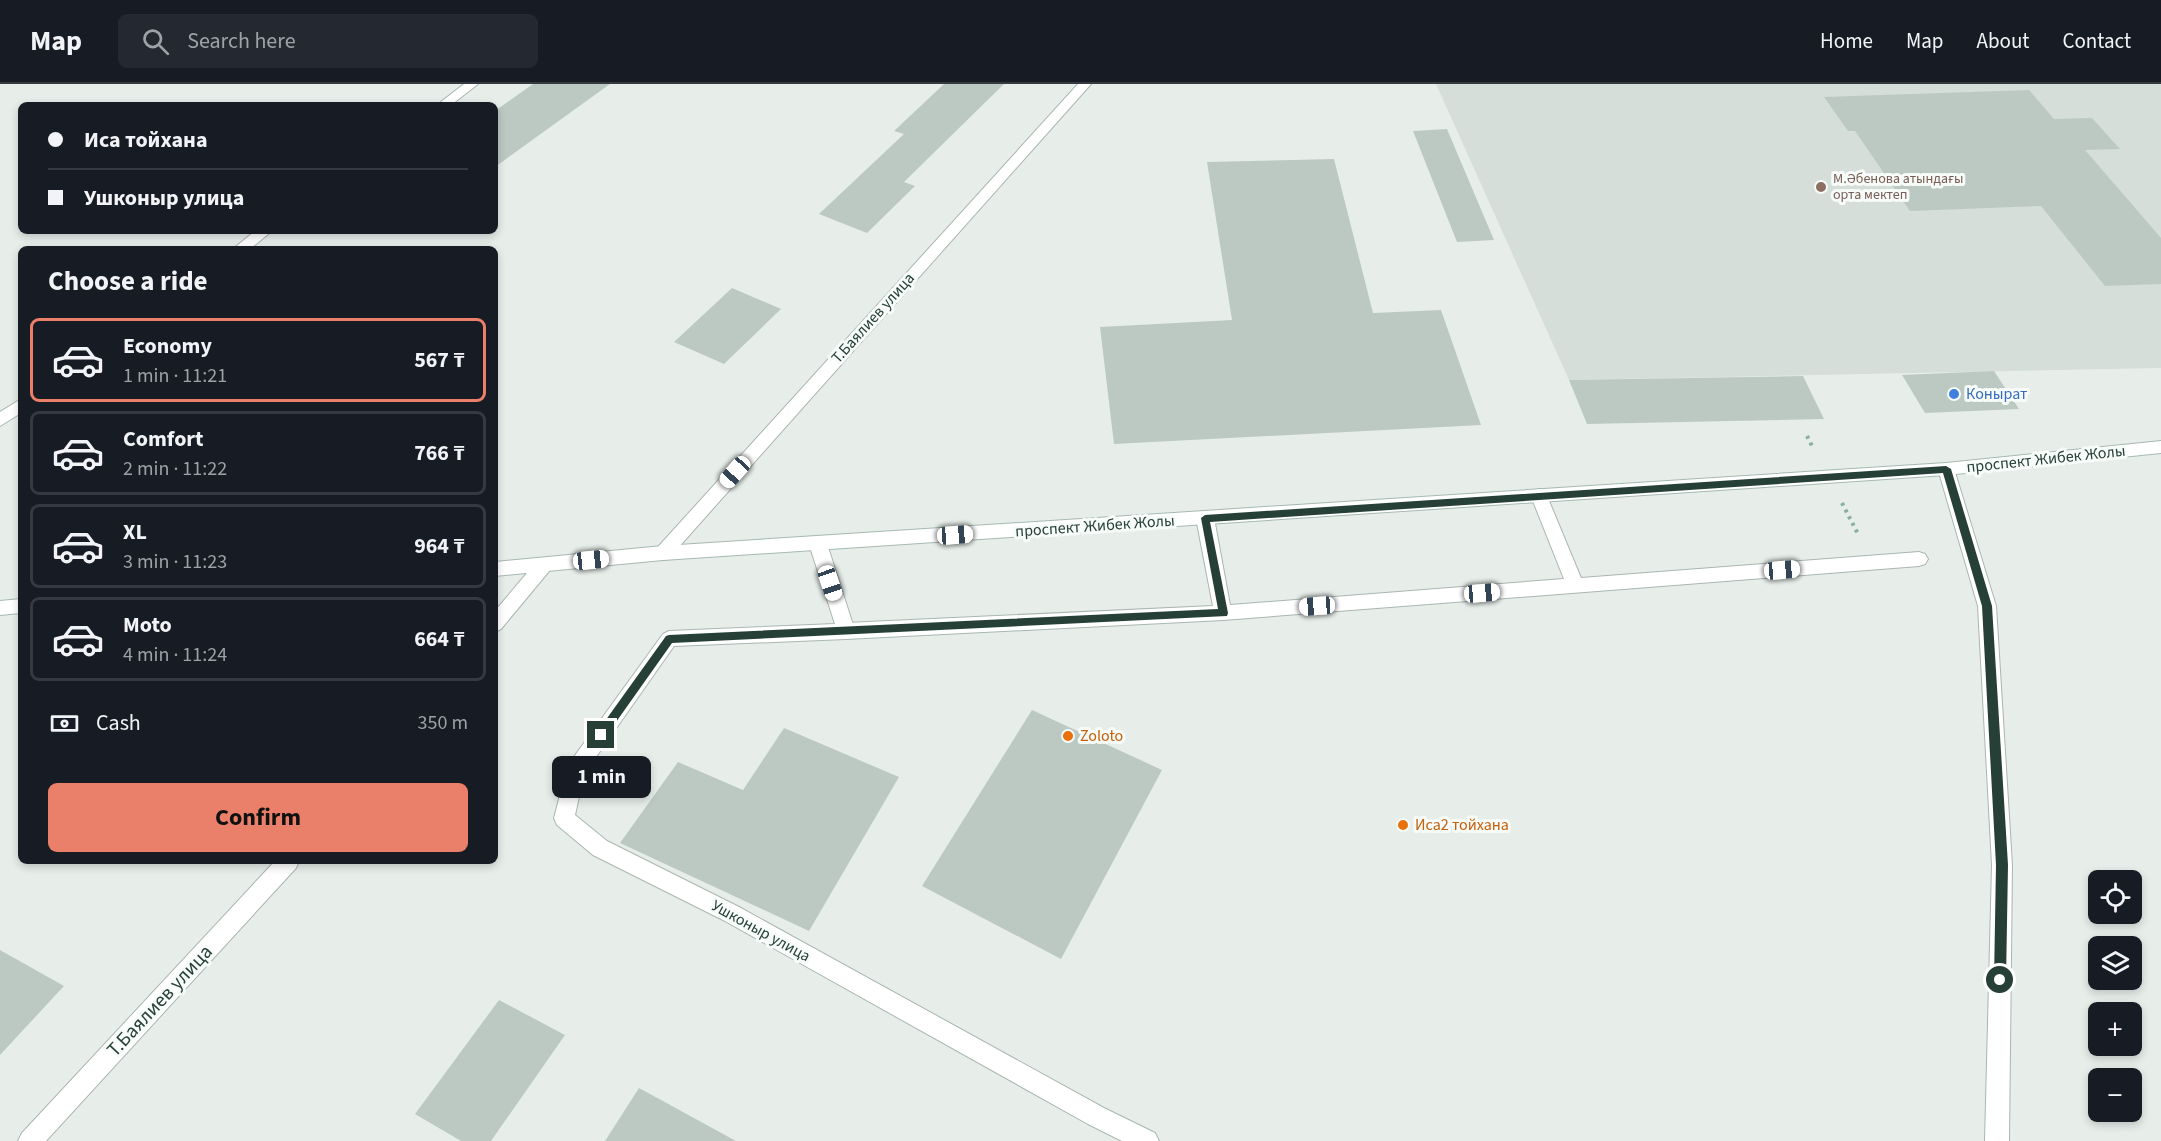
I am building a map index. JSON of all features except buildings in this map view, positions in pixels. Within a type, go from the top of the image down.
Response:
[{"type":"street","points":[[447,102],[472,84]]},
{"type":"street","name":"Т.Баялиев улица","points":[[663,553],[1085,84]]},
{"type":"street","points":[[244,246],[262,234]]},
{"type":"street","points":[[1,418],[18,407]]},
{"type":"street","name":"проспект Жибек Жолы","points":[[498,569],[663,553],[1946,469],[2161,447]]},
{"type":"street","points":[[1946,469],[1987,606],[2002,865],[1997,1141]]},
{"type":"street","points":[[1539,496],[1575,586]]},
{"type":"street","points":[[1205,518],[1223,613]]},
{"type":"street","points":[[818,544],[846,631],[1223,613],[1919,559]]},
{"type":"street","points":[[498,620],[544,565]]},
{"type":"street","points":[[0,608],[18,606]]},
{"type":"street","name":"Ушконыр улица","points":[[846,631],[669,639],[575,771],[564,818],[600,848],[732,914],[1096,1116],[1147,1141]]},
{"type":"street","name":"Т.Баялиев улица","points":[[30,1141],[286,864]]},
{"type":"shaded area","name":"М.Әбенова атындағы орта мектеп","points":[[1436,84],[2161,84],[2161,368],[1569,380]]},
{"type":"place","name":"М.Әбенова атындағы орта мектеп","points":[[1821,187]]},
{"type":"place","name":"Конырат","points":[[1954,394]]},
{"type":"place","name":"Zoloto","points":[[1068,736]]},
{"type":"place","name":"Иса2 тойхана","points":[[1403,825]]},
{"type":"route","points":[[601,735],[669,639],[1223,613],[1205,518],[1946,469],[1987,606],[2002,865],[2000,980]]}]
